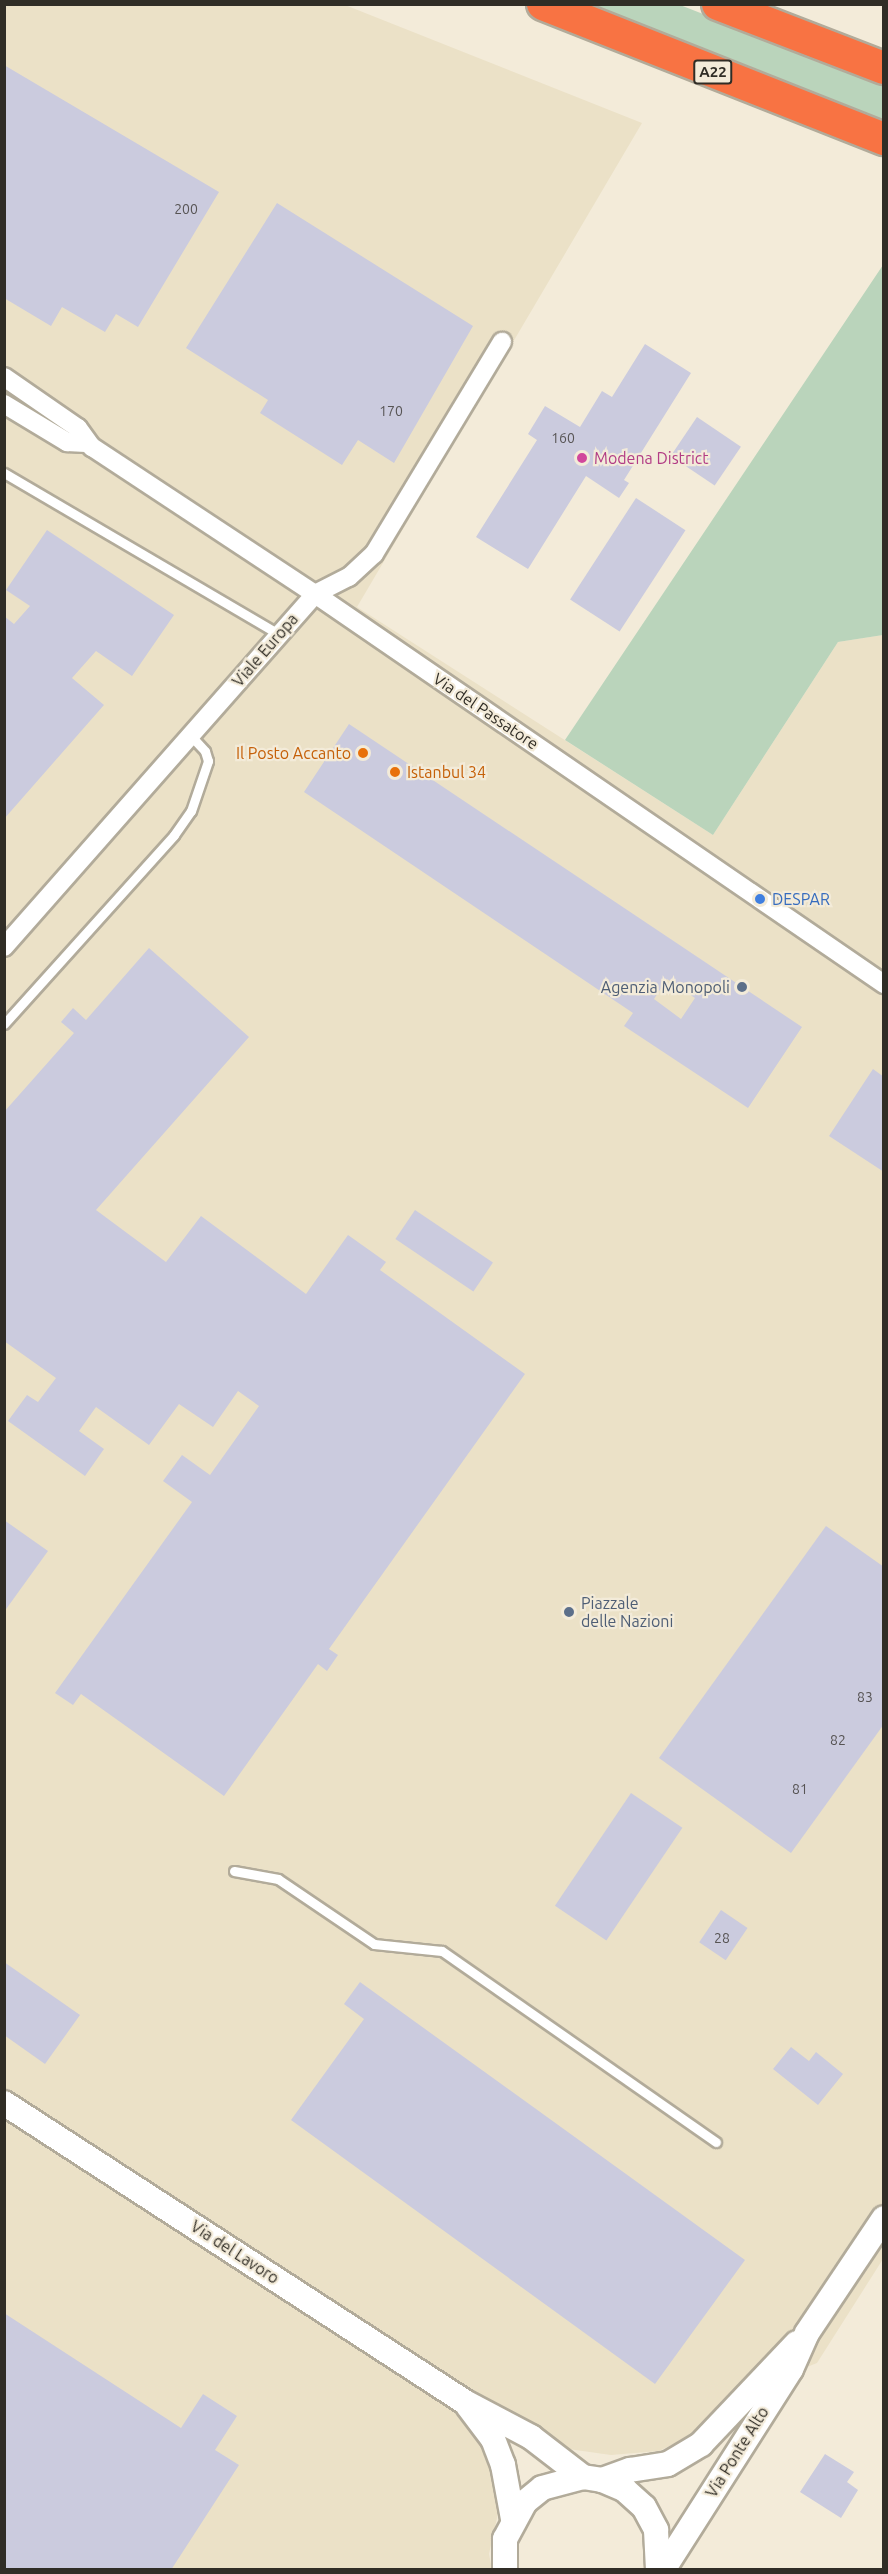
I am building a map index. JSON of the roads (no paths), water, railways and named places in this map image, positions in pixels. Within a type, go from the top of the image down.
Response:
[{"type":"highway","name":"A22","points":[[543,4],[884,139]]},
{"type":"highway","points":[[718,4],[884,68]]},
{"type":"main road","name":"Via del Lavoro","points":[[4,2103],[465,2402],[531,2437],[592,2478],[625,2490],[644,2507],[656,2530],[658,2570]]},
{"type":"main road","name":"Via Ponte Alto","points":[[663,2570],[790,2369],[807,2333],[884,2218]]},
{"type":"main road","name":"Via Ponte Alto","points":[[592,2478],[668,2464],[700,2444],[807,2333]]},
{"type":"main road","name":"Via del Lavoro","points":[[465,2402],[493,2439],[504,2465],[513,2519]]},
{"type":"main road","name":"Via del Lavoro","points":[[506,2570],[505,2539],[513,2519],[542,2488],[592,2478]]},
{"type":"street","name":"Viale Europa","points":[[4,947],[315,594],[349,578],[382,543],[502,342]]},
{"type":"street","name":"Via del Passatore","points":[[4,377],[78,428],[86,443],[315,594],[884,984]]},
{"type":"street","name":"Via del Passatore","points":[[4,404],[67,442],[86,443]]},
{"type":"lane","points":[[4,473],[278,634]]},
{"type":"lane","points":[[4,1024],[187,817],[199,797],[208,761],[205,751],[190,735]]},
{"type":"lane","points":[[234,1871],[278,1879],[374,1944],[442,1951],[716,2142]]},
{"type":"place","name":"Modena District","points":[[582,458]]},
{"type":"place","name":"Il Posto Accanto","points":[[363,753]]},
{"type":"place","name":"Istanbul 34","points":[[395,772]]},
{"type":"place","name":"DESPAR","points":[[760,899]]},
{"type":"place","name":"Agenzia Monopoli","points":[[742,987]]},
{"type":"place","name":"Piazzale delle Nazioni","points":[[569,1612]]}]
